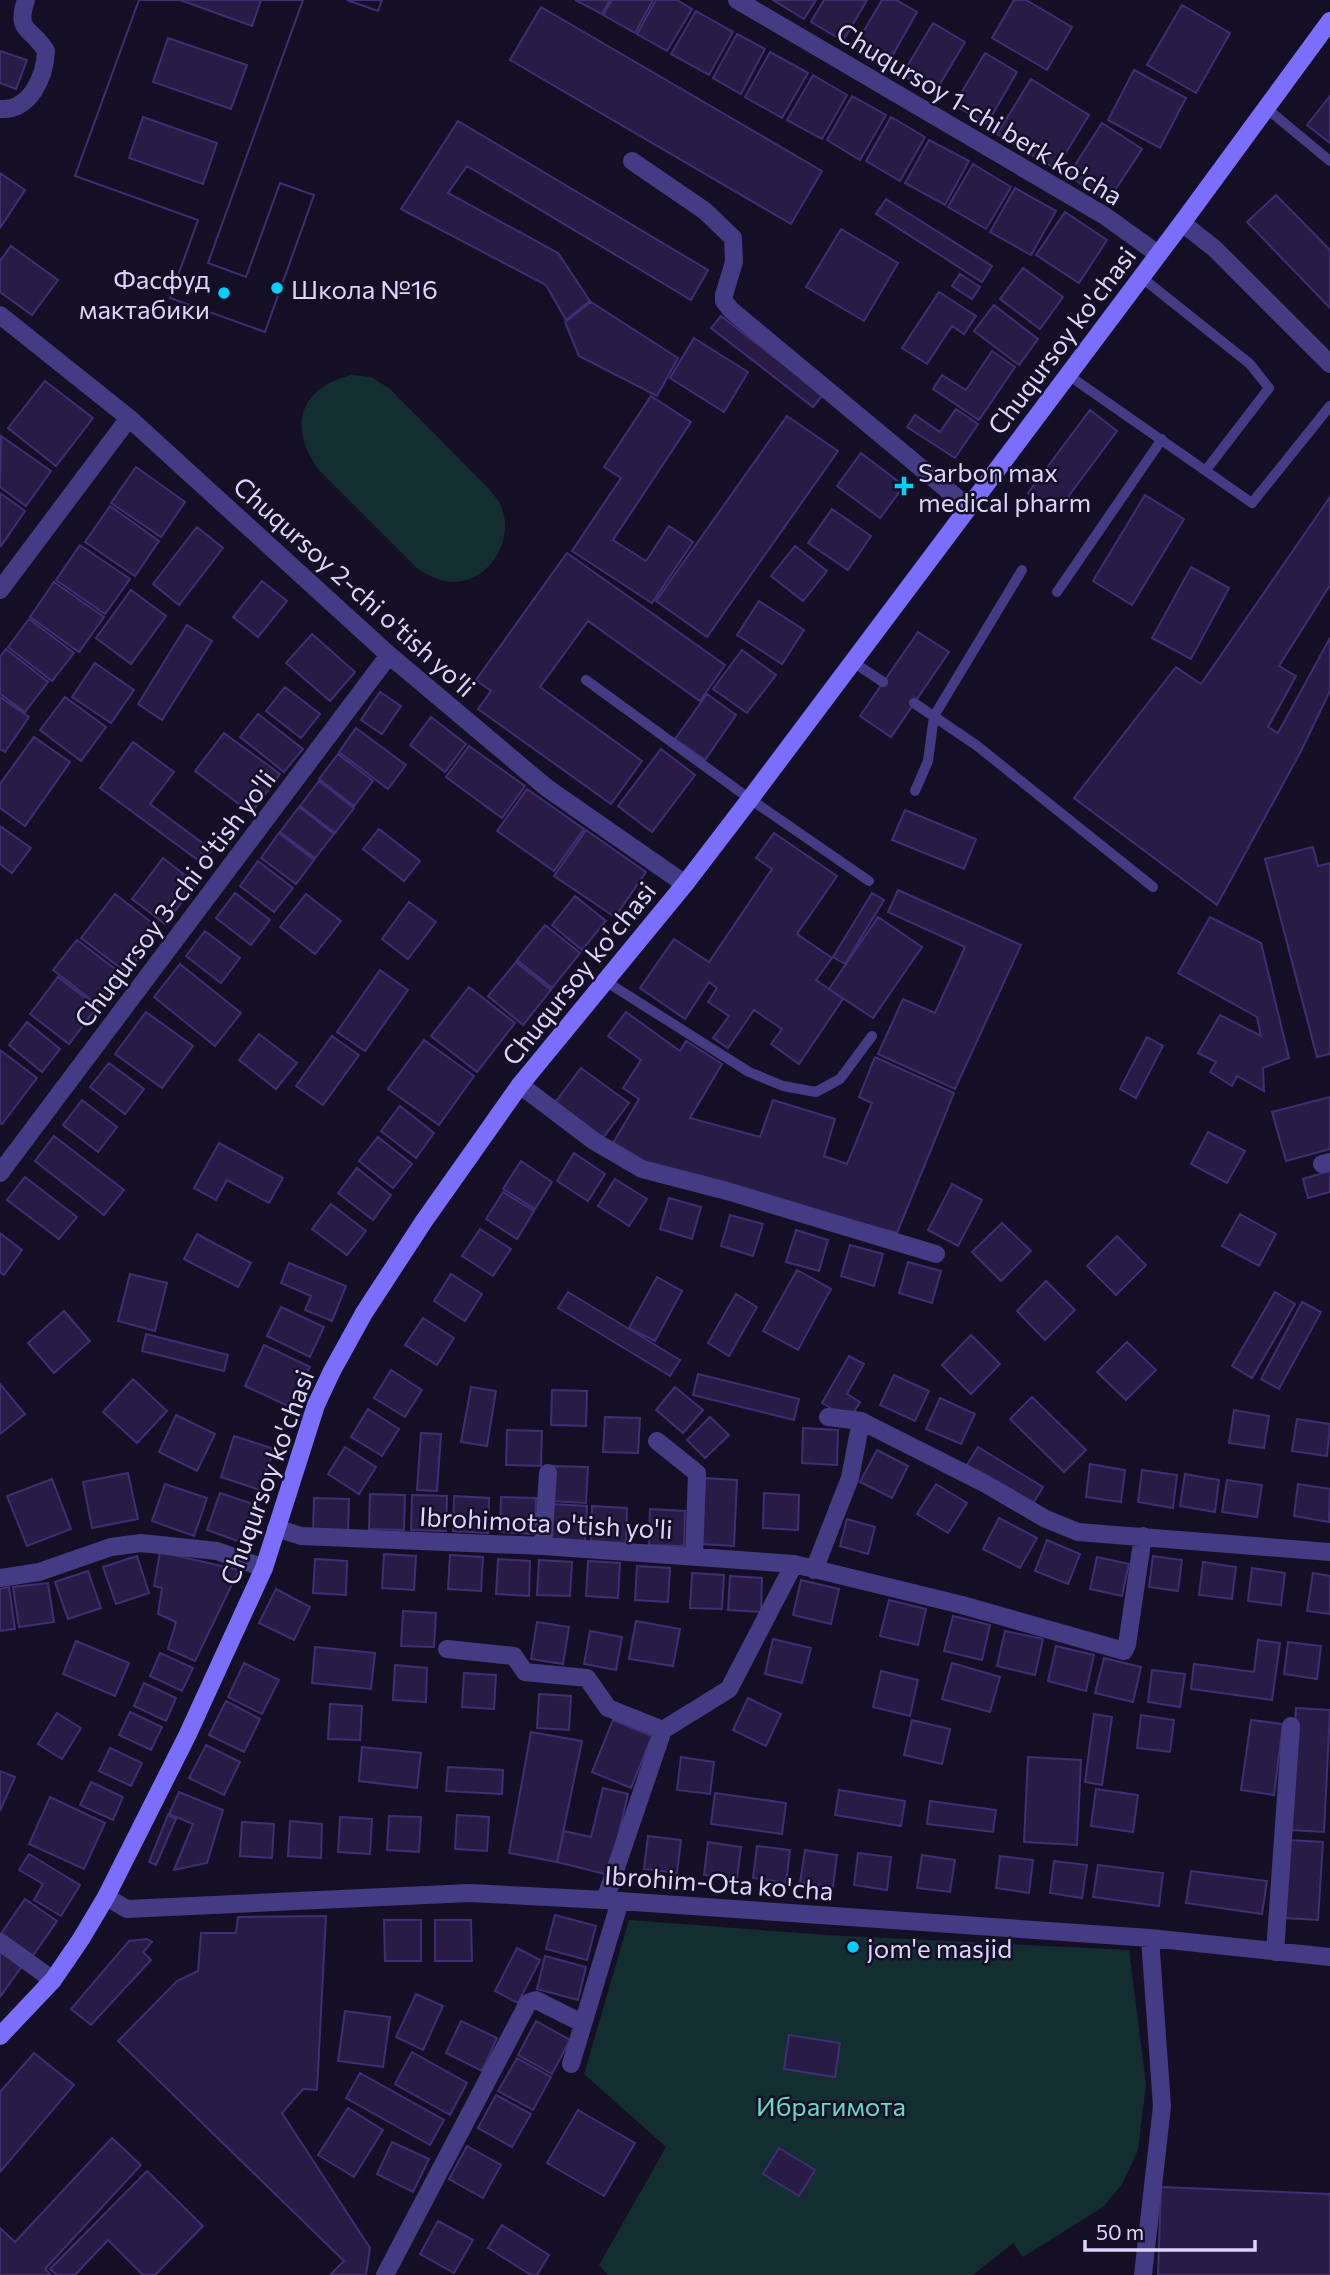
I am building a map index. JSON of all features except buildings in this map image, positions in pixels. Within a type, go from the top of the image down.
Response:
[{"type":"street","points":[[0,109],[13,108],[24,103],[35,89],[46,64],[46,51],[23,26],[20,16],[26,0]]},
{"type":"street","name":"Chuqursoy 1-chi berk ko'cha","points":[[737,0],[1105,216],[1158,254]]},
{"type":"street","name":"Chuqursoy ko'chasi","points":[[0,2036],[53,1980],[106,1897],[187,1736],[264,1568],[316,1405],[350,1336],[416,1233],[520,1085],[685,884],[1266,108],[1328,30]]},
{"type":"street","points":[[632,161],[705,211],[733,238],[734,262],[723,301],[731,310],[968,508]]},
{"type":"street","points":[[1182,223],[1214,248],[1330,363]]},
{"type":"street","name":"Chuqursoy 2-chi o'tish yo'li","points":[[0,314],[129,418],[389,655],[547,788],[685,884]]},
{"type":"street","points":[[0,590],[129,418]]},
{"type":"street","name":"Chuqursoy 3-chi o'tish yo'li","points":[[0,1173],[389,655]]},
{"type":"street","points":[[520,1085],[594,1140],[642,1169],[752,1198],[936,1255]]},
{"type":"street","points":[[828,1417],[861,1422],[984,1483],[1057,1524],[1078,1532],[1330,1552]]},
{"type":"street","points":[[814,1570],[850,1478],[861,1422]]},
{"type":"street","points":[[657,1441],[697,1473],[694,1557]]},
{"type":"street","points":[[543,1546],[548,1474]]},
{"type":"street","name":"Ibrohimota o'tish yo'li","points":[[276,1528],[301,1536],[543,1546],[794,1564],[962,1605],[1124,1651],[1143,1536]]},
{"type":"street","points":[[0,1578],[39,1572],[111,1547],[141,1543],[217,1551],[264,1568]]},
{"type":"street","points":[[571,2064],[613,1901],[663,1730],[729,1689],[794,1564]]},
{"type":"street","points":[[447,1649],[514,1656],[525,1672],[587,1678],[608,1709],[663,1730]]},
{"type":"street","points":[[1275,1952],[1291,1726]]},
{"type":"street","name":"Ibrohim-Ota ko'cha","points":[[106,1897],[127,1909],[469,1893],[1150,1938],[1330,1957]]},
{"type":"street","points":[[1143,2275],[1162,2106],[1150,1938]]},
{"type":"street","points":[[0,1942],[53,1980]]},
{"type":"street","points":[[385,2275],[528,2003],[537,2000],[582,2022]]},
{"type":"lane","points":[[1266,108],[1330,161]]},
{"type":"lane","points":[[1141,277],[1250,364],[1269,388],[1206,470]]},
{"type":"lane","points":[[1068,375],[1252,503],[1330,406]]},
{"type":"lane","points":[[1057,592],[1162,439]]},
{"type":"lane","points":[[915,791],[928,761],[934,716],[1022,570]]},
{"type":"lane","points":[[853,662],[883,682]]},
{"type":"lane","points":[[586,680],[869,881]]},
{"type":"lane","points":[[914,703],[976,745],[1153,887]]},
{"type":"lane","points":[[605,981],[749,1072],[783,1086],[816,1092],[840,1079],[872,1036]]},
{"type":"green space","points":[[351,375],[371,377],[389,388],[498,501],[505,518],[502,544],[489,566],[478,575],[467,580],[443,581],[418,569],[318,469],[303,438],[304,411],[310,399],[320,389]]},
{"type":"green space","name":"Ибрагимота","points":[[629,1920],[826,1935],[1129,1950],[1146,2084],[1138,2150],[1122,2184],[1103,2207],[1023,2257],[1013,2243],[973,2275],[608,2275],[599,2265],[666,2147],[584,2074]]},
{"type":"place","name":"Школа №16","points":[[277,288]]},
{"type":"place","name":"Фасфуд мактабики","points":[[224,293]]},
{"type":"place","name":"Sarbon max medical pharm","points":[[904,486]]},
{"type":"place","name":"jom'e masjid","points":[[853,1947]]}]
